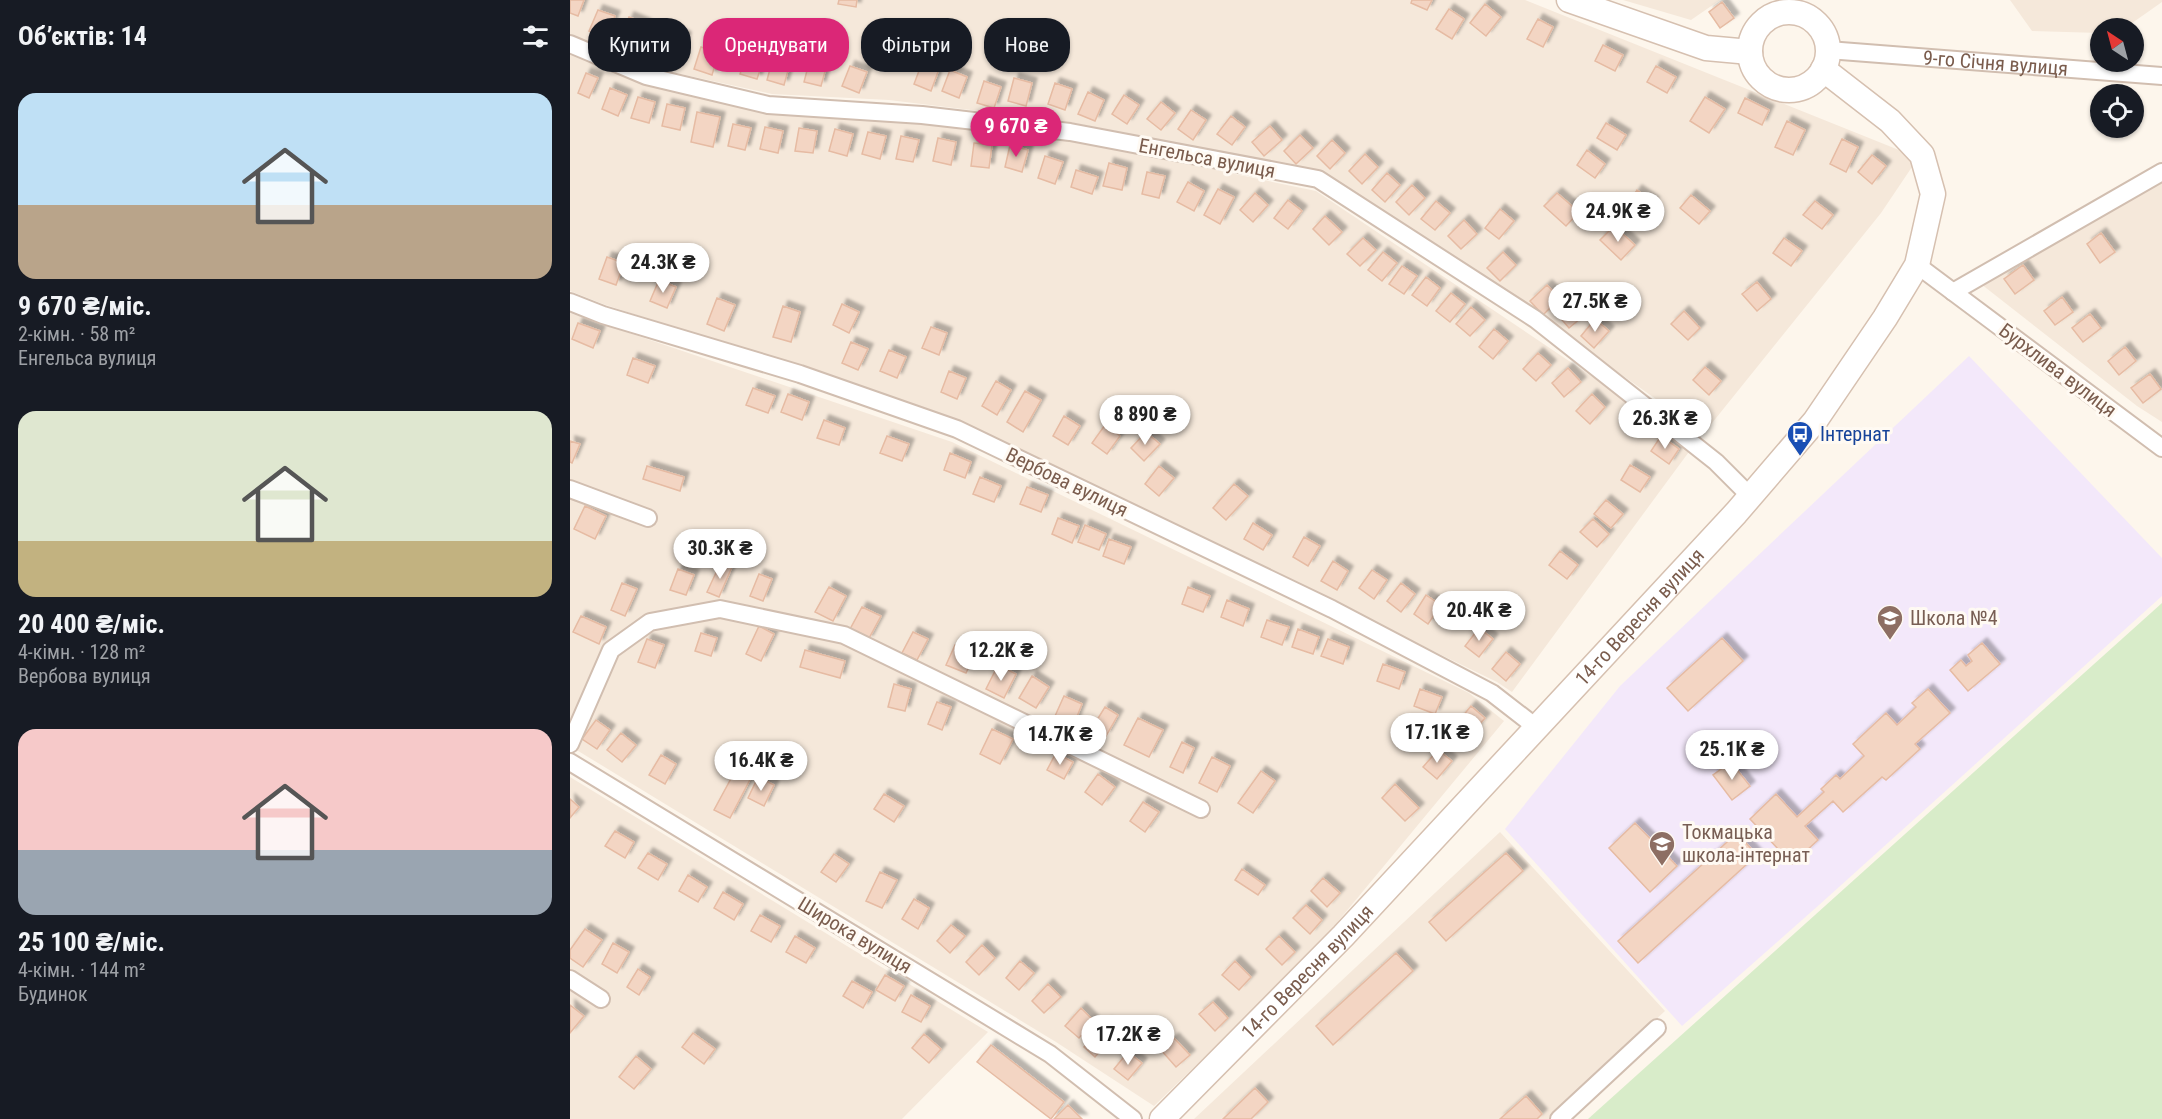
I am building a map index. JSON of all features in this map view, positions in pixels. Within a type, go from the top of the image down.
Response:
[{"type":"street","points":[[1569,0],[1706,48],[1750,51]]},
{"type":"street","points":[[1813,8],[1822,30],[1826,60],[1809,84],[1790,90],[1770,85],[1755,71],[1750,51],[1755,32],[1769,17],[1788,11],[1813,8]]},
{"type":"street","name":"Енгельса вулиця","points":[[570,44],[646,76],[768,105],[922,115],[1070,132],[1318,179],[1535,319],[1716,462],[1750,496]]},
{"type":"street","name":"9-го Січня вулиця","points":[[1826,60],[2162,76]]},
{"type":"street","name":"14-го Вересня вулиця","points":[[1162,1119],[1343,936],[1750,496],[1815,421],[1885,318],[1917,265],[1933,194],[1922,154],[1826,60]]},
{"type":"street","points":[[1953,292],[2162,172]]},
{"type":"street","name":"Бурхлива вулиця","points":[[1917,265],[2162,448]]},
{"type":"street","name":"Вербова вулиця","points":[[570,302],[603,315],[800,374],[957,429],[1332,609],[1492,693],[1536,727]]},
{"type":"street","points":[[570,489],[648,518]]},
{"type":"street","points":[[570,744],[611,650],[650,622],[720,609],[844,635],[1201,809]]},
{"type":"street","name":"Широка вулиця","points":[[570,762],[1050,1054],[1133,1119]]},
{"type":"street","points":[[570,979],[601,999]]},
{"type":"street","points":[[1559,1119],[1657,1028]]},
{"type":"shaded area","points":[[570,0],[1525,0],[1899,150],[1914,164],[1881,213],[1704,433],[1537,315],[1321,171],[1069,122],[889,100],[772,94],[671,72],[691,72],[691,18],[588,18],[588,43],[570,36]]},
{"type":"shaded area","points":[[1623,0],[1720,0],[1691,20]]},
{"type":"shaded area","points":[[2010,0],[2162,0],[2139,18],[2090,18],[2090,33],[2032,31]]},
{"type":"shaded area","points":[[570,53],[588,61],[588,72],[615,72],[644,84],[923,123],[1072,140],[1316,191],[1694,445],[1512,692],[1497,682],[960,421],[603,304],[570,291]]},
{"type":"shaded area","points":[[2162,179],[2162,422],[2137,406],[1981,284]]},
{"type":"shaded area","points":[[570,313],[952,442],[1469,693],[1504,721],[1311,954],[1154,1106],[1056,1042],[570,746]]},
{"type":"shaded area","name":"Школа №4","points":[[1969,356],[2162,558],[2162,596],[1682,1026],[1505,829],[1620,686]]},
{"type":"shaded area","points":[[570,777],[988,1032],[902,1119],[570,1119]]},
{"type":"shaded area","points":[[1500,832],[1665,1011],[1549,1119],[1194,1119]]},
{"type":"green space","points":[[2162,603],[2162,1119],[1588,1119]]},
{"type":"building","points":[[570,0],[584,0],[578,16],[570,13]]},
{"type":"building","points":[[839,0],[857,0],[856,7],[838,4]]},
{"type":"building","points":[[1412,0],[1432,0],[1427,10],[1411,3]]},
{"type":"building","points":[[1722,2],[1734,18],[1720,28],[1709,12]]},
{"type":"building","points":[[1485,4],[1501,17],[1486,36],[1470,23]]},
{"type":"building","points":[[1449,9],[1464,19],[1452,39],[1436,29]]},
{"type":"building","points":[[598,10],[615,16],[614,18],[595,18]]},
{"type":"building","points":[[1538,19],[1553,27],[1543,47],[1527,39]]},
{"type":"building","points":[[1603,45],[1623,55],[1615,71],[1595,61]]},
{"type":"building","points":[[701,47],[703,48],[703,72],[694,69]]},
{"type":"building","points":[[850,66],[861,70],[861,72],[867,72],[859,93],[842,86]]},
{"type":"building","points":[[1656,66],[1676,77],[1667,93],[1647,82]]},
{"type":"building","points":[[741,72],[759,72],[757,79],[740,74]]},
{"type":"building","points":[[769,72],[788,72],[784,85],[767,80]]},
{"type":"building","points":[[807,72],[825,72],[821,86],[804,82]]},
{"type":"building","points":[[919,72],[938,72],[931,91],[914,84]]},
{"type":"building","points":[[949,72],[967,77],[959,98],[942,91]]},
{"type":"building","points":[[586,73],[598,78],[589,98],[578,93]]},
{"type":"building","points":[[1014,78],[1032,83],[1026,106],[1008,101]]},
{"type":"building","points":[[984,81],[1001,87],[994,108],[977,103]]},
{"type":"building","points":[[1055,83],[1072,89],[1065,110],[1048,104]]},
{"type":"building","points":[[610,88],[627,95],[618,116],[602,109]]},
{"type":"building","points":[[1088,92],[1104,100],[1095,121],[1078,114]]},
{"type":"building","points":[[1124,95],[1139,105],[1127,124],[1112,114]]},
{"type":"building","points":[[638,97],[655,102],[649,123],[631,118]]},
{"type":"building","points":[[1705,97],[1725,109],[1709,133],[1690,121]]},
{"type":"building","points":[[1745,98],[1769,110],[1762,125],[1738,113]]},
{"type":"building","points":[[1161,102],[1175,113],[1161,130],[1147,119]]},
{"type":"building","points":[[667,104],[685,108],[680,130],[662,126]]},
{"type":"building","points":[[1191,110],[1206,120],[1193,140],[1178,129]]},
{"type":"building","points":[[697,112],[720,117],[713,147],[691,142]]},
{"type":"building","points":[[1231,116],[1245,127],[1232,145],[1217,134]]},
{"type":"building","points":[[1787,121],[1805,130],[1793,155],[1775,147]]},
{"type":"building","points":[[1606,123],[1626,135],[1617,150],[1597,138]]},
{"type":"building","points":[[733,124],[751,128],[745,150],[728,146]]},
{"type":"building","points":[[1270,126],[1282,140],[1264,156],[1252,142]]},
{"type":"building","points":[[765,127],[783,131],[778,153],[760,149]]},
{"type":"building","points":[[799,128],[817,131],[813,153],[795,151]]},
{"type":"building","points":[[835,129],[853,134],[847,156],[829,151]]},
{"type":"building","points":[[868,132],[886,136],[880,159],[862,154]]},
{"type":"building","points":[[1300,135],[1313,148],[1296,164],[1284,151]]},
{"type":"building","points":[[901,136],[919,140],[913,162],[896,159]]},
{"type":"building","points":[[938,138],[956,142],[951,165],[933,161]]},
{"type":"building","points":[[1842,139],[1858,147],[1846,172],[1830,164]]},
{"type":"building","points":[[1332,140],[1345,153],[1330,169],[1317,156]]},
{"type":"building","points":[[974,143],[992,145],[989,168],[971,166]]},
{"type":"building","points":[[1010,145],[1028,150],[1022,172],[1005,167]]},
{"type":"building","points":[[1587,150],[1605,164],[1595,178],[1577,165]]},
{"type":"building","points":[[1365,154],[1378,167],[1362,184],[1349,171]]},
{"type":"building","points":[[1872,155],[1886,166],[1872,184],[1858,172]]},
{"type":"building","points":[[1045,156],[1063,162],[1055,184],[1038,178]]},
{"type":"building","points":[[1109,163],[1127,168],[1122,190],[1103,186]]},
{"type":"building","points":[[1076,170],[1098,177],[1092,194],[1071,187]]},
{"type":"building","points":[[1147,172],[1165,176],[1159,198],[1142,194]]},
{"type":"building","points":[[1387,173],[1400,185],[1385,202],[1372,190]]},
{"type":"building","points":[[1188,182],[1204,191],[1194,211],[1177,202]]},
{"type":"building","points":[[1412,185],[1425,198],[1409,215],[1396,202]]},
{"type":"building","points":[[1218,189],[1234,197],[1220,224],[1204,215]]},
{"type":"building","points":[[1637,190],[1654,202],[1640,224],[1622,213]]},
{"type":"building","points":[[1255,193],[1268,205],[1253,222],[1240,210]]},
{"type":"building","points":[[1557,193],[1579,212],[1566,226],[1544,206]]},
{"type":"building","points":[[1691,195],[1710,211],[1699,224],[1680,208]]},
{"type":"building","points":[[1288,200],[1302,211],[1288,229],[1274,218]]},
{"type":"building","points":[[1436,201],[1450,213],[1435,230],[1421,219]]},
{"type":"building","points":[[1815,201],[1833,215],[1822,229],[1803,215]]},
{"type":"building","points":[[1500,209],[1514,221],[1499,239],[1485,228]]},
{"type":"building","points":[[1325,216],[1342,232],[1329,245],[1313,229]]},
{"type":"building","points":[[1464,220],[1477,234],[1461,249],[1448,236]]},
{"type":"building","points":[[1614,226],[1635,245],[1621,260],[1600,240]]},
{"type":"building","points":[[2101,233],[2115,252],[2100,263],[2087,244]]},
{"type":"building","points":[[1363,238],[1376,250],[1360,266],[1347,254]]},
{"type":"building","points":[[1784,238],[1802,251],[1791,266],[1773,253]]},
{"type":"building","points":[[1383,252],[1397,263],[1382,281],[1368,270]]},
{"type":"building","points":[[1503,252],[1516,265],[1500,281],[1487,268]]},
{"type":"building","points":[[607,257],[624,263],[616,285],[599,279]]},
{"type":"building","points":[[2023,265],[2034,280],[2015,294],[2004,279]]},
{"type":"building","points":[[1402,266],[1417,276],[1404,294],[1389,284]]},
{"type":"building","points":[[1426,277],[1440,288],[1427,306],[1412,295]]},
{"type":"building","points":[[659,280],[676,287],[667,308],[650,301]]},
{"type":"building","points":[[1757,282],[1771,299],[1757,311],[1742,294]]},
{"type":"building","points":[[1547,285],[1560,298],[1543,315],[1530,301]]},
{"type":"building","points":[[1451,293],[1465,304],[1450,322],[1436,311]]},
{"type":"building","points":[[2062,297],[2073,312],[2055,325],[2044,311]]},
{"type":"building","points":[[717,298],[735,305],[724,331],[707,324]]},
{"type":"building","points":[[1575,299],[1587,313],[1569,328],[1557,314]]},
{"type":"building","points":[[842,304],[859,312],[849,333],[833,325]]},
{"type":"building","points":[[783,306],[800,312],[791,342],[773,337]]},
{"type":"building","points":[[1471,307],[1485,320],[1470,336],[1456,324]]},
{"type":"building","points":[[1684,311],[1700,328],[1688,340],[1671,324]]},
{"type":"building","points":[[2090,314],[2101,328],[2083,342],[2072,328]]},
{"type":"building","points":[[1595,319],[1609,331],[1594,348],[1581,336]]},
{"type":"building","points":[[578,323],[600,331],[593,348],[572,339]]},
{"type":"building","points":[[931,327],[947,333],[939,355],[922,348]]},
{"type":"building","points":[[1494,329],[1508,341],[1493,359],[1479,347]]},
{"type":"building","points":[[851,342],[868,349],[858,370],[842,363]]},
{"type":"building","points":[[2125,347],[2136,361],[2119,375],[2108,361]]},
{"type":"building","points":[[889,350],[906,357],[897,378],[880,371]]},
{"type":"building","points":[[1538,353],[1551,365],[1536,381],[1523,369]]},
{"type":"building","points":[[633,358],[655,366],[648,383],[627,375]]},
{"type":"building","points":[[1705,367],[1721,381],[1709,395],[1693,380]]},
{"type":"building","points":[[1568,368],[1581,382],[1564,397],[1552,383]]},
{"type":"building","points":[[949,371],[966,378],[957,399],[941,392]]},
{"type":"building","points":[[2150,374],[2161,389],[2143,403],[2131,388]]},
{"type":"building","points":[[996,381],[1011,390],[997,415],[982,406]]},
{"type":"building","points":[[753,388],[775,396],[768,413],[746,405]]},
{"type":"building","points":[[1025,391],[1041,400],[1023,432],[1007,422]]},
{"type":"building","points":[[788,394],[809,402],[802,420],[781,412]]},
{"type":"building","points":[[1592,394],[1605,407],[1590,424],[1576,411]]},
{"type":"building","points":[[1064,416],[1080,426],[1068,445],[1053,436]]},
{"type":"building","points":[[824,420],[845,428],[839,445],[817,438]]},
{"type":"building","points":[[1105,425],[1120,436],[1107,454],[1092,443]]},
{"type":"building","points":[[1146,432],[1160,444],[1144,461],[1131,448]]},
{"type":"building","points":[[887,436],[909,444],[902,461],[880,453]]},
{"type":"building","points":[[1661,436],[1679,449],[1669,464],[1651,451]]},
{"type":"building","points":[[570,441],[580,444],[572,463],[570,462]]},
{"type":"building","points":[[950,453],[971,462],[965,478],[944,470]]},
{"type":"building","points":[[1630,465],[1650,477],[1640,492],[1621,480]]},
{"type":"building","points":[[647,466],[684,477],[680,491],[643,479]]},
{"type":"building","points":[[1159,466],[1174,478],[1159,496],[1145,484]]},
{"type":"building","points":[[980,477],[1001,486],[994,502],[973,494]]},
{"type":"building","points":[[1234,484],[1248,496],[1226,520],[1213,508]]},
{"type":"building","points":[[1027,487],[1048,495],[1041,512],[1020,504]]},
{"type":"building","points":[[1606,500],[1623,514],[1611,528],[1594,514]]},
{"type":"building","points":[[585,506],[606,516],[595,539],[574,529]]},
{"type":"building","points":[[1058,518],[1079,526],[1072,543],[1052,534]]},
{"type":"building","points":[[1593,519],[1609,534],[1597,547],[1580,532]]},
{"type":"building","points":[[1253,523],[1272,535],[1263,550],[1244,539]]},
{"type":"building","points":[[1085,525],[1106,534],[1099,550],[1078,542]]},
{"type":"building","points":[[1304,537],[1320,546],[1308,566],[1293,557]]},
{"type":"building","points":[[1109,539],[1131,547],[1124,564],[1103,556]]},
{"type":"building","points":[[1560,551],[1578,565],[1567,579],[1549,565]]},
{"type":"building","points":[[1333,561],[1348,571],[1337,590],[1321,581]]},
{"type":"building","points":[[721,562],[732,567],[719,597],[707,592]]},
{"type":"building","points":[[678,569],[694,575],[686,595],[670,590]]},
{"type":"building","points":[[1372,570],[1387,580],[1374,599],[1359,588]]},
{"type":"building","points":[[759,574],[772,579],[763,601],[750,596]]},
{"type":"building","points":[[622,583],[637,589],[625,616],[611,610]]},
{"type":"building","points":[[1401,583],[1415,594],[1401,612],[1387,601]]},
{"type":"building","points":[[829,587],[846,596],[833,621],[815,612]]},
{"type":"building","points":[[1188,587],[1210,596],[1203,612],[1182,604]]},
{"type":"building","points":[[1426,595],[1441,605],[1428,624],[1414,614]]},
{"type":"building","points":[[1227,600],[1249,609],[1243,626],[1221,617]]},
{"type":"building","points":[[862,607],[881,616],[868,640],[849,631]]},
{"type":"building","points":[[581,616],[606,627],[599,644],[573,632]]},
{"type":"building","points":[[1267,620],[1289,627],[1282,645],[1261,637]]},
{"type":"building","points":[[759,626],[774,634],[761,661],[746,654]]},
{"type":"building","points":[[1479,628],[1493,639],[1479,657],[1465,646]]},
{"type":"building","points":[[1298,629],[1319,637],[1313,654],[1292,647]]},
{"type":"building","points":[[913,632],[928,639],[917,660],[902,653]]},
{"type":"building","points":[[701,633],[717,638],[711,656],[695,651]]},
{"type":"building","points":[[1722,638],[1743,661],[1688,711],[1667,688]]},
{"type":"building","points":[[647,639],[664,645],[655,668],[638,662]]},
{"type":"building","points":[[1328,639],[1349,647],[1343,664],[1321,656]]},
{"type":"building","points":[[1982,643],[2000,664],[1968,691],[1950,670],[1961,660],[1966,666],[1972,661],[1968,655]]},
{"type":"building","points":[[955,645],[975,654],[966,673],[946,665]]},
{"type":"building","points":[[805,650],[845,661],[840,678],[800,667]]},
{"type":"building","points":[[1506,652],[1520,664],[1506,681],[1492,669]]},
{"type":"building","points":[[1383,664],[1405,672],[1399,689],[1377,681]]},
{"type":"building","points":[[998,665],[1016,674],[1004,698],[986,689]]},
{"type":"building","points":[[1032,676],[1049,687],[1036,708],[1019,698]]},
{"type":"building","points":[[894,684],[911,689],[905,711],[888,707]]},
{"type":"building","points":[[1420,689],[1442,697],[1435,714],[1414,706]]},
{"type":"building","points":[[1928,689],[1950,713],[1915,744],[1920,749],[1886,780],[1882,777],[1843,812],[1833,801],[1805,826],[1818,840],[1792,864],[1750,819],[1776,794],[1797,817],[1824,792],[1821,789],[1836,775],[1840,779],[1864,756],[1853,744],[1886,713],[1897,725],[1916,707],[1912,703]]},
{"type":"building","points":[[1064,696],[1082,704],[1074,724],[1055,716]]},
{"type":"building","points":[[937,702],[951,707],[942,730],[928,724]]},
{"type":"building","points":[[1471,706],[1485,718],[1470,735],[1457,723]]},
{"type":"building","points":[[1105,707],[1118,715],[1106,736],[1092,728]]},
{"type":"building","points":[[1138,718],[1163,730],[1149,757],[1124,745]]},
{"type":"building","points":[[596,720],[610,730],[597,749],[582,739]]},
{"type":"building","points":[[992,729],[1013,739],[1000,764],[980,754]]},
{"type":"building","points":[[621,733],[636,745],[622,762],[607,750]]},
{"type":"building","points":[[1182,742],[1194,748],[1183,773],[1170,767]]},
{"type":"building","points":[[1438,750],[1452,761],[1437,779],[1423,767]]},
{"type":"building","points":[[1056,753],[1073,762],[1064,779],[1047,770]]},
{"type":"building","points":[[661,755],[676,764],[665,784],[649,775]]},
{"type":"building","points":[[1212,757],[1230,766],[1217,792],[1199,783]]},
{"type":"building","points":[[740,762],[755,770],[730,818],[714,810]]},
{"type":"building","points":[[1731,762],[1750,786],[1732,800],[1713,775]]},
{"type":"building","points":[[1261,771],[1275,781],[1253,813],[1238,803]]},
{"type":"building","points":[[1098,774],[1115,787],[1102,805],[1085,792]]},
{"type":"building","points":[[758,777],[774,785],[764,806],[748,798]]},
{"type":"building","points":[[1395,784],[1419,808],[1405,821],[1382,798]]},
{"type":"building","points":[[884,794],[904,806],[894,822],[874,809]]},
{"type":"building","points":[[570,799],[579,807],[570,818]]},
{"type":"building","points":[[1143,802],[1159,812],[1145,832],[1130,821]]},
{"type":"building","points":[[1635,823],[1677,866],[1650,892],[1609,848]]},
{"type":"building","points":[[615,831],[634,842],[625,858],[605,846]]},
{"type":"building","points":[[1737,833],[1757,855],[1638,963],[1618,941]]},
{"type":"building","points":[[648,853],[667,864],[658,880],[638,868]]},
{"type":"building","points":[[1506,853],[1523,871],[1446,941],[1429,922]]},
{"type":"building","points":[[834,854],[849,864],[836,882],[821,872]]},
{"type":"building","points":[[1242,869],[1265,885],[1258,895],[1235,880]]},
{"type":"building","points":[[880,872],[897,880],[882,908],[866,901]]},
{"type":"building","points":[[688,875],[707,887],[698,902],[679,891]]},
{"type":"building","points":[[1323,878],[1340,893],[1327,907],[1311,891]]},
{"type":"building","points":[[723,892],[743,904],[734,920],[714,908]]},
{"type":"building","points":[[914,899],[929,908],[918,929],[902,919]]},
{"type":"building","points":[[1306,905],[1322,920],[1310,934],[1293,918]]},
{"type":"building","points":[[760,915],[780,926],[771,942],[751,931]]},
{"type":"building","points":[[951,925],[965,936],[950,953],[937,941]]},
{"type":"building","points":[[585,929],[602,940],[583,967],[570,958],[570,950]]},
{"type":"building","points":[[795,936],[815,948],[806,963],[786,952]]},
{"type":"building","points":[[1279,936],[1295,952],[1282,965],[1266,949]]},
{"type":"building","points":[[613,943],[629,952],[617,973],[602,964]]},
{"type":"building","points":[[982,945],[995,958],[979,975],[966,962]]},
{"type":"building","points":[[1396,953],[1413,971],[1333,1045],[1316,1026]]},
{"type":"building","points":[[1020,961],[1034,973],[1019,990],[1006,978]]},
{"type":"building","points":[[1235,961],[1251,977],[1239,990],[1222,975]]},
{"type":"building","points":[[638,969],[650,977],[639,995],[627,987]]},
{"type":"building","points":[[885,975],[904,986],[895,1001],[876,990]]},
{"type":"building","points":[[852,981],[872,992],[863,1008],[843,996]]},
{"type":"building","points":[[1048,984],[1061,997],[1044,1013],[1032,1001]]},
{"type":"building","points":[[911,995],[930,1006],[921,1022],[902,1012]]},
{"type":"building","points":[[1213,1002],[1228,1018],[1215,1031],[1199,1014]]},
{"type":"building","points":[[570,1005],[584,1016],[570,1033]]},
{"type":"building","points":[[1081,1008],[1094,1021],[1079,1038],[1065,1026]]},
{"type":"building","points":[[1107,1022],[1117,1032],[1095,1057],[1084,1047]]},
{"type":"building","points":[[693,1033],[715,1049],[704,1064],[682,1047]]},
{"type":"building","points":[[924,1034],[941,1049],[929,1063],[912,1048]]},
{"type":"building","points":[[1174,1038],[1190,1055],[1176,1067],[1161,1050]]},
{"type":"building","points":[[991,1045],[1064,1102],[1051,1119],[977,1062]]},
{"type":"building","points":[[1128,1052],[1142,1063],[1128,1080],[1114,1069]]},
{"type":"building","points":[[636,1056],[651,1069],[634,1089],[619,1077]]},
{"type":"building","points":[[1255,1088],[1268,1102],[1251,1119],[1223,1119]]},
{"type":"building","points":[[1526,1096],[1542,1114],[1537,1119],[1500,1119]]},
{"type":"building","points":[[1068,1105],[1082,1119],[1054,1119]]},
{"type":"place","name":"Інтернат","points":[[1800,457]]},
{"type":"place","name":"Школа №4","points":[[1890,641]]},
{"type":"place","name":"Токмацька школа-інтернат","points":[[1662,867]]}]
